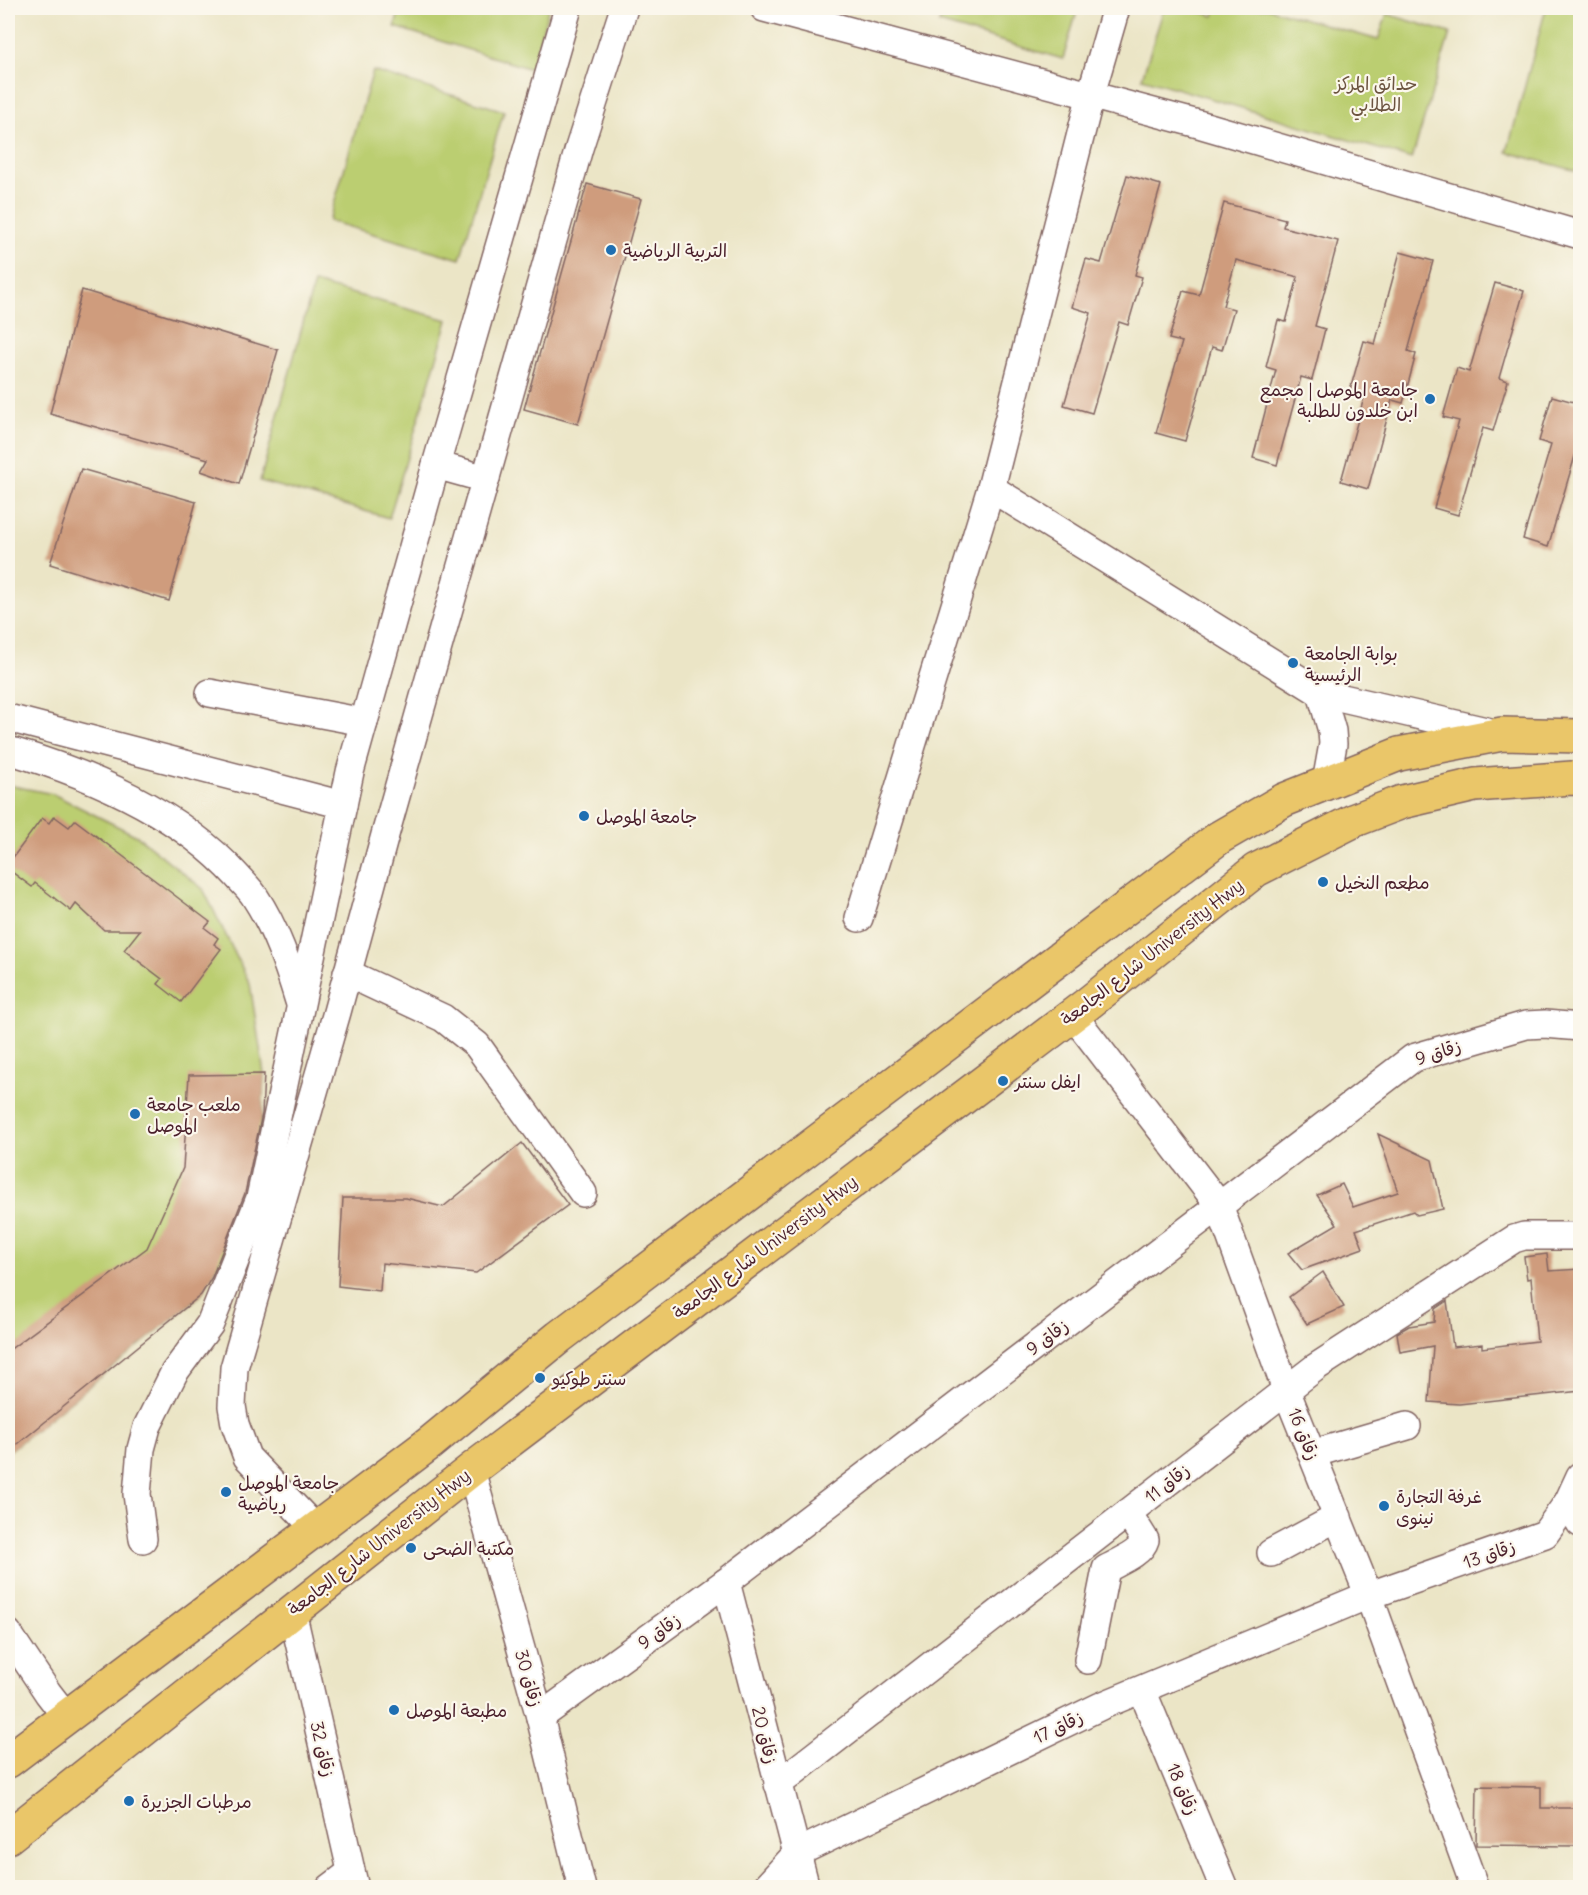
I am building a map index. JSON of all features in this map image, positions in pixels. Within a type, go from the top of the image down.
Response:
[{"type":"main road","points":[[8,1761],[65,1715],[430,1443],[559,1337],[1220,837],[1284,800],[1399,754],[1502,734],[1581,736]]},
{"type":"main road","name":"شارع الجامعة University Hwy","points":[[8,1837],[471,1470],[1073,1015],[1256,870],[1355,820],[1402,802],[1475,785],[1581,779]]},
{"type":"main road","points":[[559,1337],[590,1379]]},
{"type":"street","points":[[143,1539],[137,1494],[141,1449],[147,1427],[174,1373],[210,1324],[260,1198],[343,806],[364,722],[568,8]]},
{"type":"street","points":[[316,1529],[247,1457],[240,1441],[232,1406],[234,1368],[337,1012],[579,148],[624,8]]},
{"type":"street","points":[[764,8],[1091,94],[1581,235]]},
{"type":"street","points":[[859,918],[990,488],[1091,94],[1116,8]]},
{"type":"street","points":[[436,465],[486,479]]},
{"type":"street","points":[[990,488],[1321,693],[1502,734]]},
{"type":"street","points":[[210,693],[364,722]]},
{"type":"street","points":[[1321,693],[1332,731],[1333,744],[1326,783]]},
{"type":"street","points":[[8,718],[343,806]]},
{"type":"street","points":[[8,750],[79,774],[119,792],[197,838],[226,864],[254,895],[288,965],[300,1004]]},
{"type":"street","points":[[347,973],[443,1018],[477,1045],[583,1192]]},
{"type":"street","points":[[300,1004],[337,1012]]},
{"type":"street","name":"زقاق 16","points":[[1073,1015],[1220,1205],[1286,1390],[1369,1596],[1475,1887]]},
{"type":"street","name":"زقاق 9","points":[[540,1717],[726,1582],[1413,1058],[1527,1025],[1581,1027]]},
{"type":"street","name":"زقاق 11","points":[[778,1784],[1316,1367],[1514,1239],[1537,1235],[1581,1236]]},
{"type":"street","points":[[210,1324],[244,1334]]},
{"type":"street","points":[[1312,1454],[1407,1426]]},
{"type":"street","name":"زقاق 30","points":[[471,1470],[540,1717],[582,1887]]},
{"type":"street","name":"زقاق 13","points":[[1369,1596],[1545,1534],[1574,1512],[1581,1476]]},
{"type":"street","points":[[1088,1660],[1106,1569],[1140,1550],[1144,1544],[1144,1540],[1128,1513]]},
{"type":"street","points":[[1271,1553],[1338,1518]]},
{"type":"street","name":"زقاق 20","points":[[726,1582],[806,1887]]},
{"type":"street","name":"زقاق 17","points":[[765,1887],[797,1853],[1101,1706],[1369,1596]]},
{"type":"street","name":"زقاق 32","points":[[292,1611],[353,1880]]},
{"type":"street","points":[[8,1633],[48,1694],[65,1715]]},
{"type":"street","name":"زقاق 18","points":[[1142,1690],[1224,1887]]},
{"type":"street","points":[[330,1887],[353,1880]]},
{"type":"green space","points":[[400,8],[549,8],[531,69],[395,27]]},
{"type":"green space","points":[[943,8],[1078,8],[1063,59],[939,23]]},
{"type":"green space","name":"حدائق المركز الطلابي","points":[[1164,8],[1187,8],[1214,16],[1216,8],[1268,8],[1378,40],[1387,14],[1450,33],[1412,159],[1142,78]]},
{"type":"green space","points":[[1546,8],[1566,8],[1580,12],[1580,172],[1507,152]]},
{"type":"green space","points":[[373,71],[504,111],[460,259],[329,221]]},
{"type":"green space","points":[[314,283],[448,320],[389,518],[260,481]]},
{"type":"green space","name":"ملعب جامعة الموصل","points":[[8,785],[53,794],[137,836],[203,889],[250,984],[264,1074],[260,1154],[233,1240],[201,1295],[8,1452]]},
{"type":"building","points":[[1127,175],[1161,185],[1135,275],[1142,277],[1128,325],[1119,322],[1092,413],[1064,405],[1091,313],[1072,307],[1086,259],[1101,263]]},
{"type":"building","points":[[587,184],[641,199],[578,424],[524,409]]},
{"type":"building","points":[[1224,203],[1285,219],[1283,227],[1338,241],[1315,326],[1325,329],[1312,380],[1301,377],[1277,465],[1253,458],[1276,370],[1266,367],[1278,320],[1286,322],[1298,277],[1236,260],[1223,306],[1234,309],[1222,350],[1212,347],[1185,441],[1156,433],[1182,342],[1169,339],[1183,291],[1199,295]]},
{"type":"building","points":[[1400,252],[1433,261],[1408,351],[1416,354],[1403,403],[1392,400],[1368,489],[1341,481],[1365,394],[1350,390],[1364,341],[1375,344]]},
{"type":"building","points":[[1495,283],[1524,291],[1499,378],[1508,381],[1493,431],[1483,428],[1458,515],[1434,508],[1459,421],[1443,417],[1457,368],[1469,372]]},
{"type":"building","points":[[82,290],[278,350],[239,484],[201,471],[208,459],[50,414]]},
{"type":"building","points":[[1552,396],[1581,404],[1581,458],[1575,456],[1548,547],[1523,539],[1551,445],[1539,441]]},
{"type":"building","points":[[81,469],[196,502],[169,601],[50,564]]},
{"type":"building","points":[[54,816],[69,827],[75,820],[210,922],[205,928],[218,938],[214,944],[221,949],[181,1002],[158,984],[162,979],[124,950],[140,930],[104,930],[76,904],[71,911],[35,883],[32,887],[8,869],[8,864],[42,818],[49,823]]},
{"type":"building","points":[[264,1074],[262,1114],[245,1193],[212,1277],[201,1295],[8,1452],[8,1351],[147,1248],[183,1168],[189,1075]]},
{"type":"building","points":[[1378,1134],[1432,1160],[1443,1209],[1417,1215],[1413,1211],[1356,1230],[1363,1248],[1302,1270],[1288,1253],[1337,1224],[1317,1195],[1342,1184],[1353,1207],[1398,1192]]},
{"type":"building","points":[[522,1143],[568,1205],[476,1273],[382,1263],[380,1291],[338,1286],[343,1198],[406,1198],[443,1207]]},
{"type":"building","points":[[1547,1254],[1549,1271],[1581,1269],[1581,1391],[1459,1404],[1429,1402],[1433,1346],[1400,1352],[1397,1333],[1409,1326],[1434,1322],[1435,1309],[1447,1301],[1453,1347],[1482,1344],[1482,1348],[1537,1341],[1531,1278],[1527,1279],[1524,1257]]},
{"type":"building","points":[[1323,1272],[1344,1307],[1307,1324],[1289,1297]]},
{"type":"building","points":[[1477,1786],[1541,1787],[1541,1808],[1581,1808],[1581,1846],[1476,1845]]},
{"type":"place","name":"التربية الرياضية","points":[[611,250]]},
{"type":"place","name":"جامعة الموصل | مجمع ابن خلدون للطلبة","points":[[1430,399]]},
{"type":"place","name":"بوابة الجامعة الرئيسية","points":[[1293,663]]},
{"type":"place","name":"جامعة الموصل","points":[[584,816]]},
{"type":"place","name":"مطعم النخيل","points":[[1323,882]]},
{"type":"place","name":"ايفل سنتر","points":[[1003,1081]]},
{"type":"place","name":"ملعب جامعة الموصل","points":[[135,1114]]},
{"type":"place","name":"سنتر طوكيو","points":[[540,1378]]},
{"type":"place","name":"جامعة الموصل رياضية","points":[[226,1492]]},
{"type":"place","name":"غرفة التجارة نينوى","points":[[1384,1506]]},
{"type":"place","name":"مكتبة الضحى","points":[[411,1548]]},
{"type":"place","name":"مطبعة الموصل","points":[[394,1710]]},
{"type":"place","name":"مرطبات الجزيرة","points":[[129,1801]]}]
